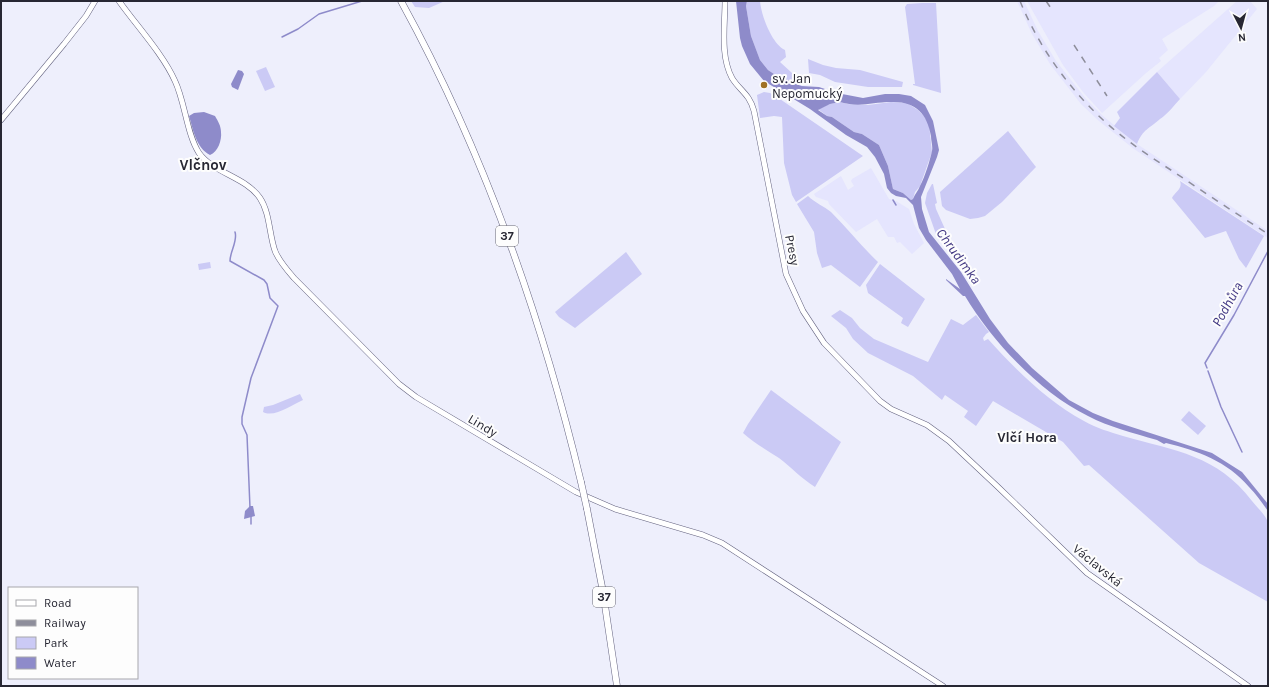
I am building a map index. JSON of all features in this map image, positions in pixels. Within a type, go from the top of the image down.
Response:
[{"type":"main road","name":"37","points":[[401,1],[430,56],[461,123],[505,229],[528,293],[564,412],[581,482],[603,592],[617,686]]},
{"type":"street","points":[[1,120],[64,44],[86,16],[95,1]]},
{"type":"street","name":"Lindy","points":[[119,1],[172,75],[179,91],[195,145],[200,154],[249,187],[260,199],[265,210],[275,251],[286,269],[399,384],[410,393],[443,414],[563,485],[602,504],[703,535],[722,543],[943,686]]},
{"type":"street","name":"Presy","points":[[725,1],[725,44],[727,64],[732,79],[748,96],[753,106],[783,262],[795,297],[809,322],[824,343],[875,397],[891,409],[927,425],[949,441]]},
{"type":"street","name":"Václavská","points":[[949,441],[1088,573],[1248,686]]},
{"type":"shaded area","points":[[1017,1],[1024,1],[1038,31],[1056,61],[1086,99],[1103,116],[1137,144],[1268,231],[1268,238],[1134,149],[1099,121],[1081,104],[1050,64],[1032,34]]},
{"type":"shaded area","points":[[1027,1],[1219,1],[1214,6],[1162,39],[1168,50],[1159,58],[1161,61],[1102,113],[1083,92],[1063,65]]},
{"type":"shaded area","points":[[1237,1],[1250,1],[1257,9],[1206,72],[1180,99],[1157,72]]},
{"type":"shaded area","points":[[871,168],[889,199],[896,201],[909,209],[914,224],[924,243],[912,254],[900,242],[897,243],[894,237],[888,237],[877,219],[856,232],[829,204],[828,201],[816,197],[814,194],[841,176],[848,190],[854,186],[851,181],[852,179]]},
{"type":"green space","points":[[411,1],[445,1],[429,8],[415,7]]},
{"type":"green space","points":[[747,1],[760,1],[762,14],[772,36],[780,47],[785,50],[786,57],[780,62],[792,73],[805,80],[801,86],[774,74],[768,70],[760,60],[751,36],[746,6]]},
{"type":"green space","points":[[936,3],[941,93],[913,85],[915,84],[905,7],[907,4]]},
{"type":"green space","points":[[808,59],[823,65],[836,68],[860,70],[903,82],[902,87],[868,87],[835,82],[820,75],[809,73]]},
{"type":"green space","points":[[266,67],[275,87],[265,91],[256,71]]},
{"type":"green space","points":[[1157,72],[1180,99],[1166,115],[1144,132],[1137,144],[1114,126],[1120,118],[1117,112]]},
{"type":"green space","points":[[764,92],[770,93],[777,97],[863,156],[796,202],[792,195],[784,163],[782,117],[774,116],[760,118],[757,95]]},
{"type":"green space","points":[[840,102],[847,104],[868,105],[891,102],[907,103],[923,115],[929,124],[932,152],[920,186],[915,192],[913,199],[911,200],[903,193],[893,189],[888,166],[879,145],[862,134],[854,132],[818,109]]},
{"type":"green space","points":[[1008,131],[1036,167],[1002,202],[985,216],[970,219],[946,210],[942,206],[940,192]]},
{"type":"green space","points":[[1180,181],[1264,236],[1246,268],[1239,259],[1226,231],[1205,238],[1172,198],[1180,188]]},
{"type":"green space","points":[[932,184],[937,203],[935,204],[936,209],[954,249],[951,251],[937,237],[925,203],[927,193]]},
{"type":"green space","points":[[808,196],[831,212],[878,262],[860,287],[831,265],[822,268],[817,253],[814,232],[797,204]]},
{"type":"green space","points":[[626,252],[642,274],[575,328],[559,317],[555,312]]},
{"type":"green space","points":[[210,262],[211,268],[199,270],[198,264]]},
{"type":"green space","points":[[880,264],[925,299],[908,327],[901,323],[903,318],[868,293],[866,285]]},
{"type":"green space","points":[[840,310],[852,318],[860,328],[874,339],[928,362],[951,319],[963,325],[976,315],[989,332],[983,338],[984,341],[988,339],[1033,384],[1070,413],[1103,430],[1178,451],[1194,457],[1210,464],[1225,474],[1239,486],[1267,520],[1268,602],[1199,563],[1089,465],[1084,466],[1063,442],[993,401],[976,426],[964,417],[968,411],[945,395],[942,400],[913,376],[868,353],[853,339],[846,328],[831,316]]},
{"type":"green space","points":[[771,390],[841,442],[815,487],[779,458],[743,433]]},
{"type":"green space","points":[[300,394],[303,400],[288,408],[272,413],[263,412],[264,407]]},
{"type":"green space","points":[[1189,411],[1206,426],[1198,435],[1181,420]]},
{"type":"water","points":[[736,1],[747,1],[746,6],[751,36],[760,60],[768,70],[774,74],[801,86],[819,87],[837,93],[863,98],[885,94],[899,94],[911,96],[925,105],[933,121],[939,150],[921,197],[922,209],[929,232],[961,272],[990,319],[1008,343],[1032,368],[1069,400],[1093,413],[1113,421],[1212,453],[1242,472],[1268,504],[1268,511],[1240,478],[1222,464],[1201,454],[1166,443],[1164,444],[1157,440],[1121,430],[1096,420],[1070,406],[1035,380],[1003,348],[965,296],[963,296],[946,280],[960,289],[952,274],[926,240],[919,228],[913,205],[906,198],[896,196],[887,188],[884,174],[875,157],[867,147],[846,135],[810,109],[764,81],[750,64],[740,38]],"holes":[[[840,102],[860,105],[899,102],[913,106],[923,115],[929,128],[932,149],[924,178],[913,199],[911,200],[903,193],[893,189],[888,166],[879,145],[818,110],[830,104]]]},
{"type":"water","points":[[238,70],[242,71],[244,74],[238,90],[232,87],[231,84]]},
{"type":"water","points":[[204,112],[215,116],[221,130],[219,145],[210,155],[201,148],[198,143],[189,116],[194,113]]},
{"type":"water","points":[[250,506],[253,506],[255,516],[244,519],[245,511]]},
{"type":"waterway","points":[[282,37],[298,29],[319,14],[362,1]]},
{"type":"waterway","points":[[893,200],[896,205]]},
{"type":"waterway","points":[[235,232],[236,235],[230,261],[264,280],[267,284],[270,298],[278,306],[251,378],[242,417],[242,424],[247,435],[250,508]]},
{"type":"waterway","name":"Podhůra","points":[[1207,368],[1205,363],[1234,315],[1268,251]]},
{"type":"waterway","name":"Podhůra","points":[[1208,371],[1221,407],[1242,452]]},
{"type":"waterway","points":[[251,515],[251,524]]},
{"type":"railway","points":[[1020,1],[1035,33],[1054,64],[1076,92],[1101,118],[1127,140],[1268,234]]},
{"type":"railway","points":[[1046,1],[1053,11]]},
{"type":"railway","points":[[1074,45],[1107,96]]},
{"type":"place","name":"sv. Jan Nepomucký","points":[[764,85]]},
{"type":"district","name":"Vlčnov","points":[[203,165]]},
{"type":"district","name":"Vlčí Hora","points":[[1027,437]]},
{"type":"water label","name":"Chrudimka","points":[[959,256]]}]
